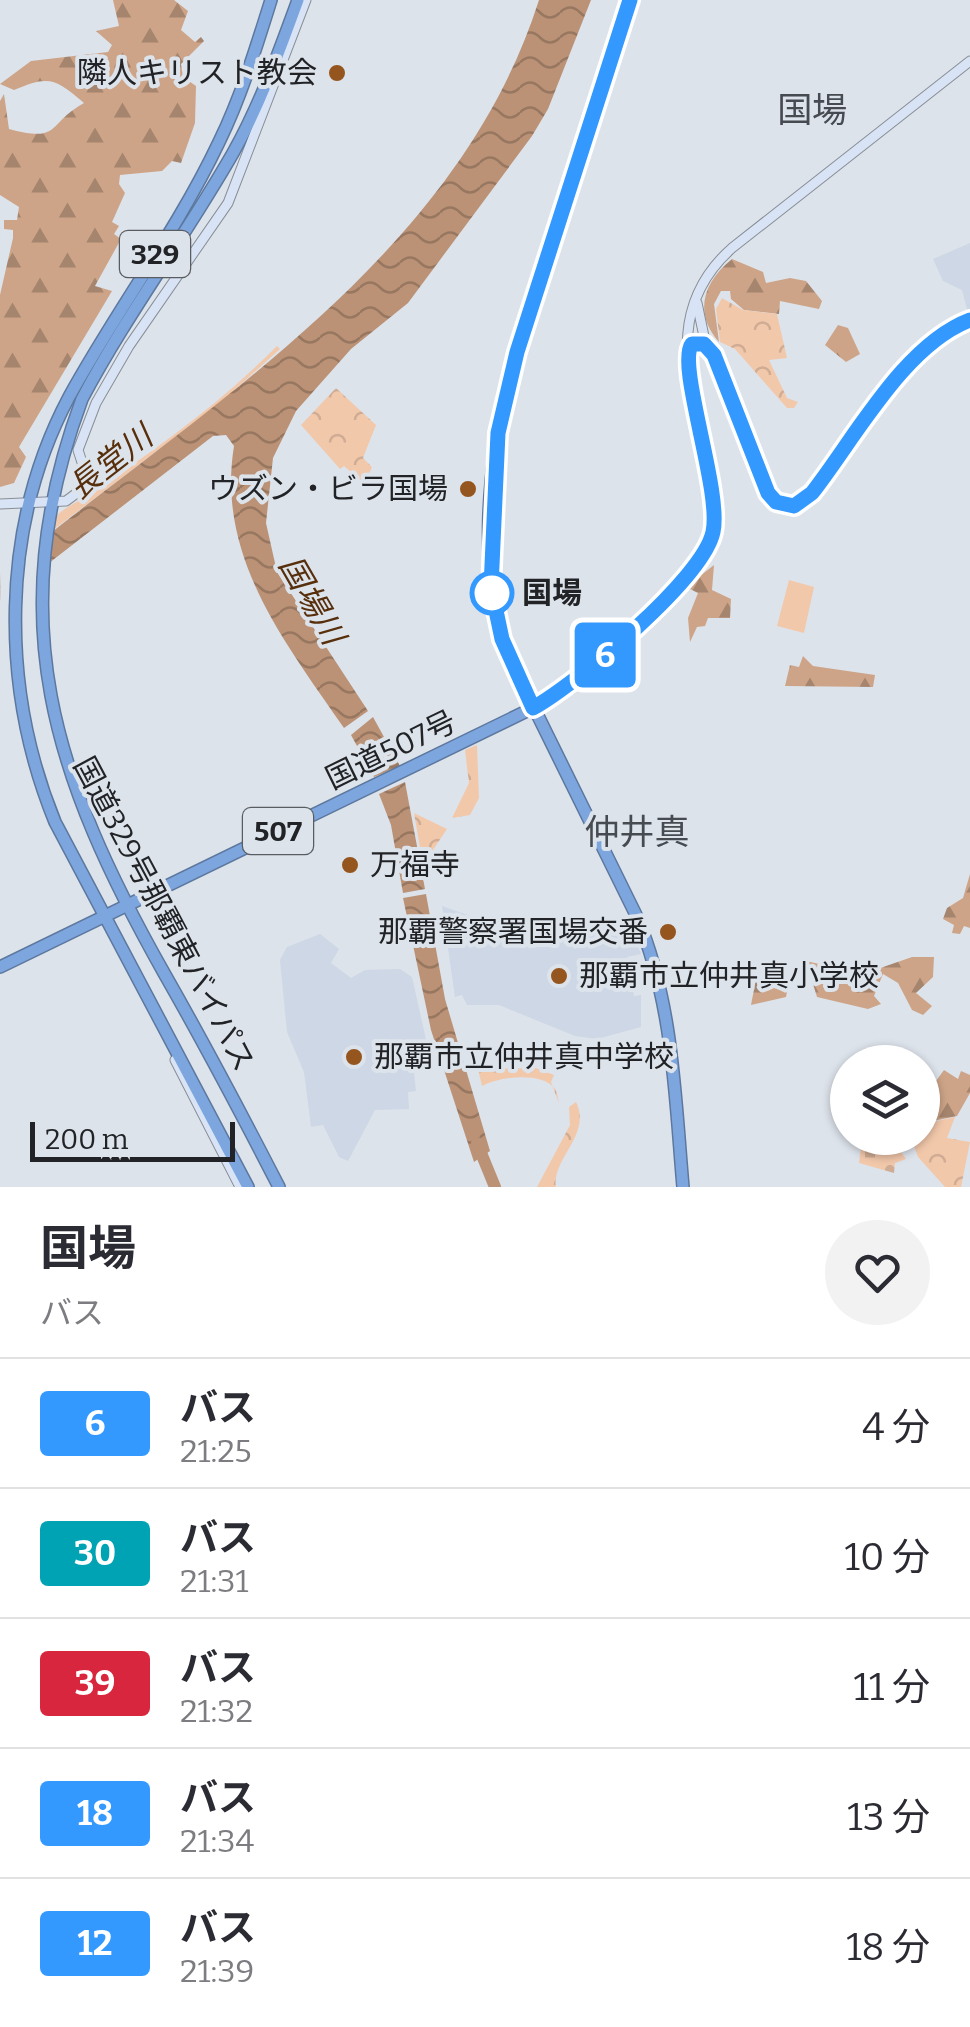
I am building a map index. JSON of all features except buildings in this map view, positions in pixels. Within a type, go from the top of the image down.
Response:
[{"type":"highway","name":"国道329号那覇東バイパス","points":[[39,708],[28,645],[29,586],[36,503],[48,443],[68,398],[220,140],[271,0]]},
{"type":"highway","name":"国道329号那覇東バイパス","points":[[248,1187],[54,822],[25,737],[16,670],[16,596],[21,547],[81,400],[246,127],[302,0]]},
{"type":"highway","points":[[630,0],[517,352],[498,433],[491,587],[502,639],[637,917],[654,960],[666,1012],[684,1187]]},
{"type":"highway","name":"国道507号","points":[[0,966],[533,708]]},
{"type":"highway","name":"国道329号那覇東バイパス","points":[[42,724],[72,806],[279,1187]]},
{"type":"street","points":[[0,504],[78,496],[89,484],[78,450],[96,403],[129,346],[228,203],[261,126],[302,0]]},
{"type":"street","points":[[533,708],[626,636],[698,562],[709,544],[714,504],[685,354],[686,330],[705,278],[732,248],[970,61]]},
{"type":"street","points":[[697,295],[701,344]]},
{"type":"street","points":[[686,330],[720,369],[766,488],[776,502],[794,506],[812,493],[920,352],[947,330],[970,320]]},
{"type":"street","points":[[685,354],[701,344]]},
{"type":"street","points":[[160,1018],[168,1047],[240,1187]]},
{"type":"shaded area","points":[[970,243],[968,313],[962,290],[943,281],[933,259]]},
{"type":"shaded area","name":"那覇市立仲井真小学校","points":[[442,906],[490,923],[518,927],[585,917],[636,941],[641,954],[627,957],[634,996],[641,995],[641,1027],[597,1039],[575,1036],[499,1005],[467,1005],[462,995],[455,997]]},
{"type":"shaded area","name":"那覇市立仲井真中学校","points":[[320,934],[339,949],[331,963],[351,978],[365,970],[400,969],[412,977],[427,1044],[411,1047],[416,1091],[408,1092],[409,1109],[375,1110],[348,1161],[339,1157],[323,1125],[311,1127],[304,1072],[287,1032],[280,960],[287,947]]},
{"type":"green space","points":[[113,0],[174,0],[188,11],[181,30],[195,42],[201,37],[204,41],[181,64],[183,77],[196,86],[195,123],[181,163],[172,161],[162,171],[120,175],[119,184],[125,193],[112,222],[119,226],[114,234],[121,239],[95,286],[112,291],[19,447],[26,457],[14,483],[0,487],[0,295],[13,238],[13,230],[4,229],[4,220],[17,220],[19,207],[0,195],[0,101],[4,94],[9,129],[38,134],[52,129],[84,103],[51,82],[36,82],[14,90],[0,84],[31,61],[108,52],[112,45],[96,31],[119,26]]},
{"type":"green space","points":[[732,259],[763,272],[766,283],[790,278],[806,281],[822,301],[819,309],[780,301],[779,314],[744,310],[731,299],[730,291],[721,291],[714,304],[719,342],[706,321],[705,299],[714,278]]},
{"type":"green space","points":[[722,298],[743,310],[777,314],[787,358],[769,360],[787,398],[798,402],[794,408],[787,408],[735,349],[720,342],[716,309]]},
{"type":"green space","points":[[838,325],[848,328],[860,354],[846,362],[825,345]]},
{"type":"green space","points":[[277,346],[280,349],[220,403],[49,533],[62,511],[184,427]]},
{"type":"green space","points":[[336,388],[376,425],[363,458],[372,467],[365,484],[344,466],[340,469],[301,425]]},
{"type":"green space","points":[[714,565],[712,590],[731,599],[730,618],[708,618],[705,626],[697,627],[690,642],[688,618],[698,593],[686,587]]},
{"type":"green space","points":[[789,580],[814,587],[804,633],[777,626]]},
{"type":"green space","points":[[803,656],[813,666],[875,675],[873,687],[785,686],[790,665],[799,667]]},
{"type":"green space","points":[[477,745],[479,798],[470,815],[452,818],[469,783],[465,750]]},
{"type":"green space","points":[[414,813],[447,829],[423,865]]},
{"type":"green space","points":[[970,874],[970,928],[964,926],[960,934],[952,933],[954,925],[943,919],[947,908],[963,898]]},
{"type":"green space","points":[[912,957],[934,957],[933,977],[916,993],[932,1006],[923,1015],[912,1010],[898,983],[883,974],[874,996],[881,1004],[868,1009],[817,997],[806,961],[863,974]]},
{"type":"green space","points":[[756,979],[781,981],[788,986],[786,997],[751,1005]]},
{"type":"green space","points":[[536,1068],[554,1075],[553,1087],[541,1080],[520,1077],[482,1086],[478,1069]]},
{"type":"green space","points":[[944,1070],[958,1079],[961,1071],[970,1075],[970,1093],[957,1116],[940,1120],[940,1076]]},
{"type":"green space","points":[[576,1102],[579,1125],[556,1176],[556,1187],[537,1187],[570,1125],[569,1107]]},
{"type":"green space","points":[[955,1117],[947,1138],[970,1142],[961,1187],[945,1187],[917,1155],[940,1155],[940,1120]]},
{"type":"green space","points":[[860,1155],[903,1155],[906,1159],[895,1163],[894,1173],[859,1163]]},
{"type":"water","points":[[539,0],[591,0],[548,109],[408,303],[351,349],[296,411],[273,458],[266,523],[277,572],[368,711],[344,728],[299,663],[260,596],[235,525],[231,486],[234,446],[226,435],[213,436],[0,601],[1,573],[237,388],[314,322],[385,252],[448,176],[500,93]]},
{"type":"water","points":[[373,717],[400,766],[374,777],[351,735]]},
{"type":"water","points":[[405,782],[425,889],[403,893],[391,825],[379,794]]},
{"type":"water","points":[[426,894],[445,999],[490,1151],[474,1162],[431,1030],[403,898]]},
{"type":"pier","points":[[49,527],[44,570],[0,606],[1,567]]},
{"type":"waterway","name":"国場川","points":[[477,1143],[495,1187]]},
{"type":"bus line","name":"6","points":[[630,0],[517,352],[498,433],[491,587],[502,639],[533,708],[576,679],[626,636],[698,562],[709,544],[714,504],[699,412],[686,364],[685,354],[692,344],[704,344],[714,355],[768,493],[776,502],[794,506],[812,493],[920,352],[947,330],[970,320]]},
{"type":"place","name":"隣人キリスト教会","points":[[337,73]]},
{"type":"place","name":"ウズン・ビラ国場","points":[[468,489]]},
{"type":"place","name":"国場","points":[[492,593]]},
{"type":"place","name":"万福寺","points":[[350,865]]},
{"type":"place","name":"那覇警察署国場交番","points":[[668,932]]},
{"type":"place","name":"那覇市立仲井真小学校","points":[[559,976]]},
{"type":"place","name":"那覇市立仲井真中学校","points":[[354,1057]]},
{"type":"district","name":"国場","points":[[812,110]]},
{"type":"district","name":"仲井真","points":[[637,832]]},
{"type":"water label","name":"長堂川","points":[[110,462]]}]
